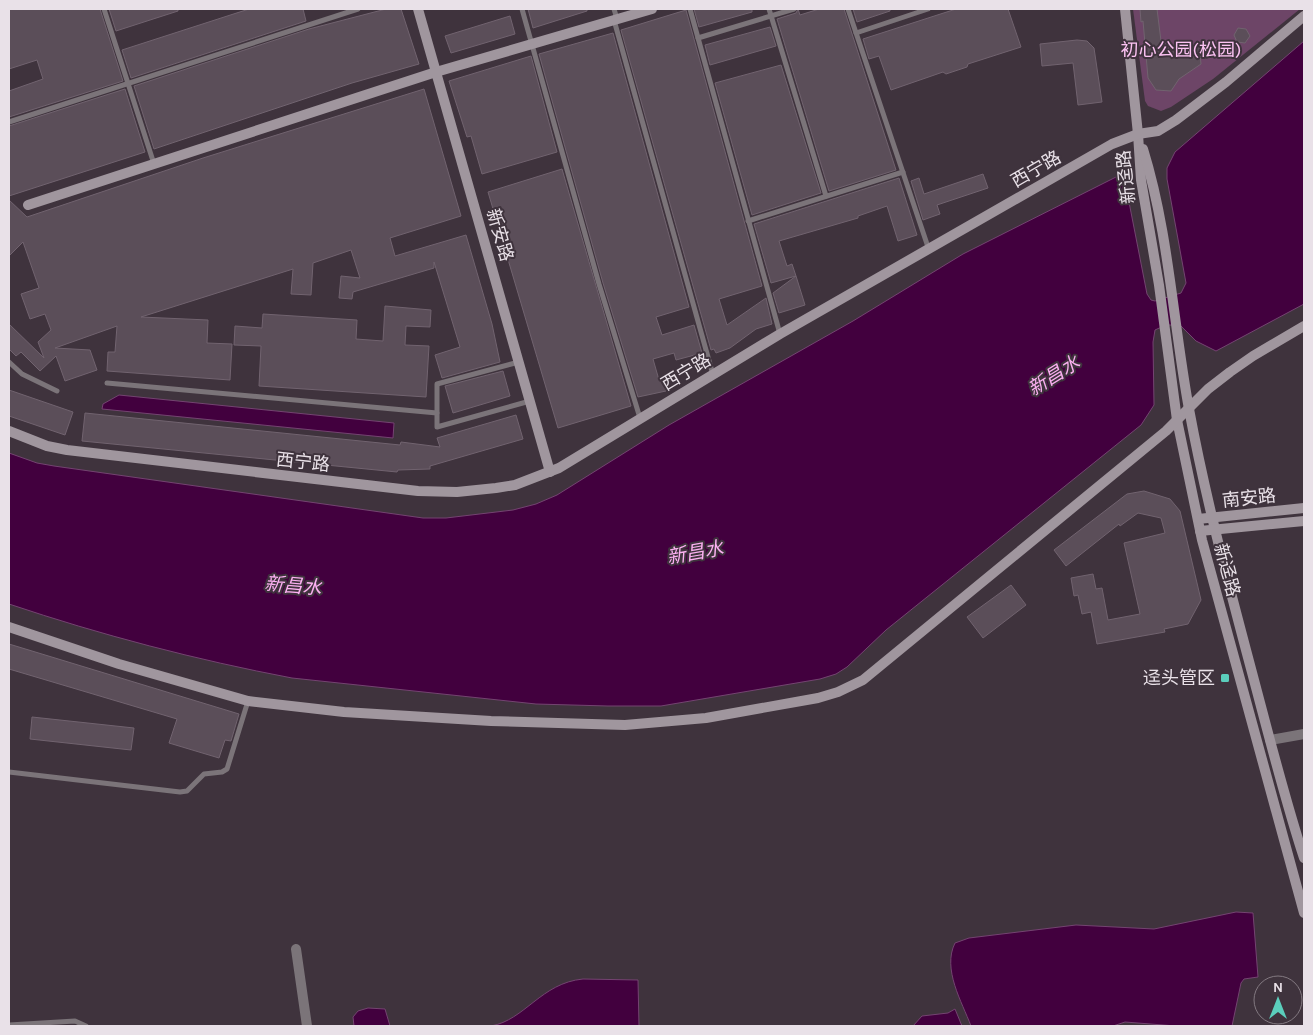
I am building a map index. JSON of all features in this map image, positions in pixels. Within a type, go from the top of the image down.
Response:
[{"type":"street","name":"新安路","points":[[418,9],[550,472]]},
{"type":"street","points":[[28,205],[436,72],[652,9]]},
{"type":"street","points":[[1125,9],[1138,134]]},
{"type":"street","name":"西宁路","points":[[9,431],[48,446],[66,450],[418,491],[457,492],[515,484],[550,472],[780,334],[1112,144],[1138,134],[1158,131],[1176,120],[1226,82],[1304,16]]},
{"type":"street","name":"新迳路","points":[[1138,134],[1152,177],[1189,408],[1214,530],[1270,740],[1304,858]]},
{"type":"street","name":"新迳路","points":[[1138,134],[1141,180],[1159,285],[1177,420],[1200,531],[1304,913]]},
{"type":"street","points":[[9,627],[119,664],[248,701],[344,712],[491,721],[626,725],[706,718],[824,696],[863,680],[995,573],[1177,420],[1208,389],[1253,356],[1304,326]]},
{"type":"street","name":"南安路","points":[[1198,519],[1304,508]]},
{"type":"street","name":"南安路","points":[[1200,531],[1304,521]]},
{"type":"street","points":[[1270,740],[1304,734]]},
{"type":"street","points":[[296,949],[307,1026]]},
{"type":"lane","points":[[104,9],[154,164]]},
{"type":"lane","points":[[9,122],[358,9]]},
{"type":"lane","points":[[522,9],[599,284],[640,419]]},
{"type":"lane","points":[[614,9],[713,375]]},
{"type":"lane","points":[[690,9],[780,334]]},
{"type":"lane","points":[[769,9],[826,196]]},
{"type":"lane","points":[[698,38],[794,9]]},
{"type":"lane","points":[[848,9],[929,250]]},
{"type":"lane","points":[[856,33],[928,9]]},
{"type":"lane","points":[[748,220],[903,172]]},
{"type":"lane","points":[[9,362],[22,374],[57,391]]},
{"type":"lane","points":[[519,362],[437,384],[437,427],[530,401]]},
{"type":"lane","points":[[107,384],[437,413]]},
{"type":"lane","points":[[9,772],[180,792],[187,791],[204,774],[222,772],[227,769],[248,701]]},
{"type":"lane","points":[[9,1025],[75,1021],[86,1026]]},
{"type":"green space","name":"初心公园(松园)","points":[[1133,9],[1300,9],[1213,79],[1171,107],[1161,111],[1148,106],[1145,101]]},
{"type":"water","name":"新昌水","points":[[1304,41],[1304,304],[1216,351],[1196,341],[1180,325],[1166,325],[1155,330],[1153,342],[1154,405],[1141,425],[886,630],[847,667],[836,674],[820,679],[661,706],[536,704],[292,678],[149,646],[9,604],[9,453],[37,463],[54,466],[423,518],[446,518],[513,510],[536,504],[557,495],[669,425],[853,321],[963,254],[1116,177],[1123,185],[1128,197],[1147,294],[1151,300],[1155,301],[1181,293],[1186,283],[1167,179],[1167,168],[1175,152]]},
{"type":"water","points":[[119,395],[394,423],[393,438],[102,409],[103,404]]},
{"type":"water","points":[[1236,912],[1253,913],[1258,975],[1244,979],[1241,983],[1232,1026],[1176,1026],[1125,1022],[1113,1026],[971,1026],[952,974],[952,953],[955,943],[969,938],[1076,925],[1154,929]]},
{"type":"water","points":[[583,979],[638,980],[639,1026],[491,1026],[514,1017],[556,987]]},
{"type":"water","points":[[368,1008],[385,1009],[390,1026],[354,1026],[353,1017],[358,1011]]},
{"type":"water","points":[[955,1009],[962,1026],[913,1026],[922,1016],[948,1013]]},
{"type":"building","points":[[9,9],[100,9],[123,81],[9,117],[9,91],[43,79],[37,60],[9,69]]},
{"type":"building","points":[[109,9],[178,9],[178,11],[116,31]]},
{"type":"building","points":[[249,9],[303,9],[306,21],[131,78],[122,50]]},
{"type":"building","points":[[386,9],[401,9],[419,64],[352,83],[154,149],[134,86],[309,29]]},
{"type":"building","points":[[528,9],[587,9],[587,11],[533,28]]},
{"type":"building","points":[[694,9],[752,9],[752,12],[699,27]]},
{"type":"building","points":[[798,9],[800,15],[819,9],[844,9],[896,170],[829,191],[777,19],[796,13]]},
{"type":"building","points":[[853,9],[890,9],[890,11],[857,22]]},
{"type":"building","points":[[956,9],[1008,9],[1021,47],[968,64],[967,67],[946,74],[943,72],[891,90],[879,56],[869,59],[863,39]]},
{"type":"building","points":[[1140,9],[1157,9],[1162,49],[1199,45],[1201,64],[1179,79],[1171,91],[1156,90],[1148,78],[1143,21],[1141,22]]},
{"type":"building","points":[[686,10],[762,286],[719,299],[727,325],[766,298],[772,324],[756,329],[730,348],[716,353],[714,349],[711,350],[621,30]]},
{"type":"building","points":[[510,16],[515,34],[451,53],[445,36]]},
{"type":"building","points":[[770,27],[776,46],[710,65],[705,45]]},
{"type":"building","points":[[1238,28],[1246,29],[1250,36],[1245,43],[1237,42],[1234,35]]},
{"type":"building","points":[[613,33],[689,307],[656,317],[662,335],[694,325],[702,353],[676,360],[674,353],[653,359],[659,380],[662,379],[666,391],[638,397],[603,283],[539,54]]},
{"type":"building","points":[[1077,40],[1087,41],[1094,48],[1102,102],[1078,105],[1073,63],[1042,66],[1040,44]]},
{"type":"building","points":[[531,56],[557,152],[482,174],[471,136],[467,137],[449,81]]},
{"type":"building","points":[[781,65],[821,193],[752,215],[715,83]]},
{"type":"building","points":[[125,89],[145,152],[9,196],[9,126]]},
{"type":"building","points":[[424,89],[461,216],[390,238],[395,256],[466,235],[492,324],[500,362],[442,378],[435,355],[460,347],[434,262],[434,268],[353,292],[352,299],[339,298],[341,276],[360,278],[351,250],[313,263],[311,295],[291,294],[293,269],[141,317],[208,320],[207,343],[232,344],[230,380],[107,371],[108,352],[115,352],[117,326],[55,348],[90,350],[97,370],[65,381],[56,356],[40,371],[21,352],[16,356],[9,349],[9,324],[44,358],[38,342],[51,330],[45,314],[30,319],[21,294],[39,288],[23,242],[9,256],[9,200],[27,217],[203,158]]},
{"type":"building","points":[[562,169],[631,406],[558,428],[488,192]]},
{"type":"building","points":[[983,174],[988,188],[937,205],[940,214],[923,220],[911,181],[919,178],[924,194]]},
{"type":"building","points":[[899,178],[917,235],[898,241],[887,206],[858,216],[858,218],[779,241],[787,266],[792,264],[796,276],[771,283],[754,224]]},
{"type":"building","points":[[796,276],[805,305],[779,313],[773,293]]},
{"type":"building","points":[[385,306],[431,310],[430,327],[406,326],[405,345],[429,346],[426,397],[259,386],[261,346],[234,345],[235,326],[262,328],[263,314],[357,320],[356,339],[383,341]]},
{"type":"building","points":[[503,371],[510,396],[453,413],[445,386]]},
{"type":"building","points":[[9,390],[73,412],[65,435],[9,416]]},
{"type":"building","points":[[85,413],[400,445],[401,442],[440,447],[437,438],[516,415],[523,439],[430,466],[430,469],[398,470],[397,472],[82,441]]},
{"type":"building","points":[[1144,491],[1170,499],[1180,511],[1201,600],[1188,624],[1164,629],[1165,632],[1097,644],[1091,612],[1082,614],[1078,595],[1074,596],[1071,578],[1093,574],[1096,589],[1102,588],[1108,620],[1140,614],[1124,543],[1165,533],[1161,518],[1138,513],[1120,526],[1119,524],[1066,566],[1054,550],[1127,494]]},
{"type":"building","points":[[1011,585],[1026,605],[983,638],[967,617]]},
{"type":"building","points":[[9,644],[239,714],[231,741],[225,740],[219,758],[169,743],[177,719],[9,669]]},
{"type":"building","points":[[32,717],[134,728],[131,750],[30,739]]},
{"type":"place","name":"迳头管区","points":[[1225,678]]}]
